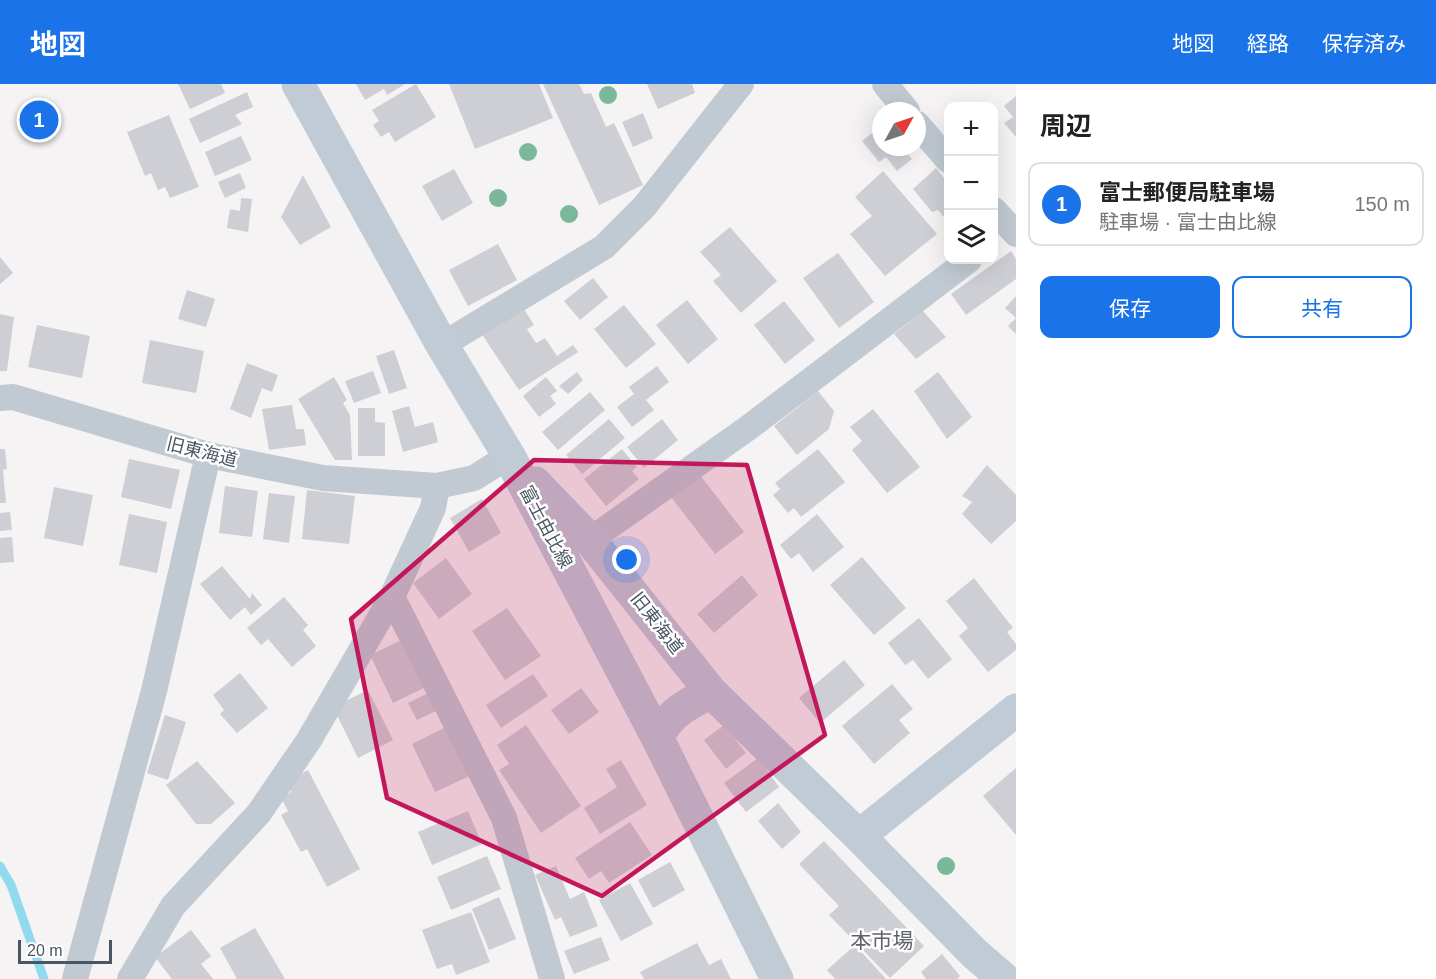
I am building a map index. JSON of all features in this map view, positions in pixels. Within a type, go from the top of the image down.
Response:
[{"type":"main road","name":"富士由比線","points":[[298,84],[442,345],[508,456],[657,737],[777,979]]},
{"type":"main road","name":"旧東海道","points":[[508,456],[590,540],[711,692],[859,836],[974,953],[1004,979]]},
{"type":"main road","points":[[657,737],[665,723],[678,709],[711,692]]},
{"type":"main road","points":[[859,836],[1016,710]]},
{"type":"street","points":[[442,345],[604,247],[644,207],[720,94],[741,84]]},
{"type":"street","points":[[885,84],[900,102]]},
{"type":"street","points":[[926,134],[945,156]]},
{"type":"street","points":[[590,540],[748,428],[964,264]]},
{"type":"street","name":"旧東海道","points":[[0,398],[13,397],[208,455],[323,478],[437,486],[474,478],[508,456]]},
{"type":"street","points":[[75,979],[154,691],[208,455]]},
{"type":"street","points":[[138,975],[173,906],[260,813],[309,740],[392,597],[433,508],[437,486]]},
{"type":"street","points":[[392,597],[504,818],[552,979]]},
{"type":"highlighted area","points":[[534,460],[747,465],[825,735],[602,896],[387,798],[351,619]]},
{"type":"building","points":[[178,84],[221,84],[225,93],[190,109]]},
{"type":"building","points":[[356,84],[405,84],[387,95],[384,89],[365,100]]},
{"type":"building","points":[[416,84],[436,117],[395,142],[389,132],[381,137],[373,125],[379,121],[372,110]]},
{"type":"building","points":[[449,84],[539,84],[553,118],[475,149]]},
{"type":"building","points":[[543,84],[579,84],[584,94],[591,93],[606,127],[614,123],[643,185],[599,205]]},
{"type":"building","points":[[647,84],[692,84],[695,93],[658,109]]},
{"type":"building","points":[[247,92],[253,107],[235,115],[242,124],[200,143],[189,119]]},
{"type":"building","points":[[1016,96],[1016,137],[1004,123],[1013,117],[1004,106]]},
{"type":"building","points":[[643,113],[653,138],[633,147],[622,122]]},
{"type":"building","points":[[169,115],[199,187],[170,198],[165,187],[158,190],[151,173],[145,176],[127,132]]},
{"type":"building","points":[[872,133],[872,153],[862,141]]},
{"type":"building","points":[[241,136],[252,160],[215,176],[205,152]]},
{"type":"building","points":[[874,156],[910,156],[912,159],[897,171],[886,157],[879,162]]},
{"type":"building","points":[[936,168],[944,178],[944,217],[938,210],[932,212],[913,189]]},
{"type":"building","points":[[454,169],[473,203],[442,221],[422,186]]},
{"type":"building","points":[[883,171],[937,234],[885,276],[850,234],[872,216],[855,197]]},
{"type":"building","points":[[240,173],[246,188],[225,198],[218,182]]},
{"type":"building","points":[[303,175],[331,227],[300,245],[281,217]]},
{"type":"building","points":[[241,198],[252,199],[248,232],[227,228],[230,209],[240,211]]},
{"type":"building","points":[[730,227],[777,281],[741,313],[713,281],[721,275],[700,252]]},
{"type":"building","points":[[498,244],[517,280],[468,306],[449,270]]},
{"type":"building","points":[[1011,251],[1016,259],[1016,279],[966,315],[951,294],[993,264],[998,264],[998,260]]},
{"type":"building","points":[[838,253],[874,302],[839,328],[803,278]]},
{"type":"building","points":[[0,257],[13,273],[0,284]]},
{"type":"building","points":[[593,278],[608,297],[580,320],[564,301]]},
{"type":"building","points":[[187,290],[215,299],[206,327],[178,319]]},
{"type":"building","points":[[1016,296],[1016,318],[1005,308]]},
{"type":"building","points":[[687,300],[718,339],[688,364],[656,325]]},
{"type":"building","points":[[784,301],[815,340],[785,364],[754,325]]},
{"type":"building","points":[[624,305],[656,344],[626,368],[594,329]]},
{"type":"building","points":[[522,306],[534,325],[527,329],[536,343],[545,338],[557,356],[573,345],[578,352],[519,390],[481,333]]},
{"type":"building","points":[[923,311],[946,337],[916,359],[894,334]]},
{"type":"building","points":[[0,314],[14,317],[7,371],[0,371]]},
{"type":"building","points":[[1016,318],[1016,334],[1008,326]]},
{"type":"building","points":[[37,325],[90,336],[82,378],[28,367]]},
{"type":"building","points":[[150,340],[204,351],[196,393],[142,383]]},
{"type":"building","points":[[394,350],[407,388],[389,394],[376,356]]},
{"type":"building","points":[[247,363],[278,375],[272,392],[262,388],[251,418],[230,409]]},
{"type":"building","points":[[657,366],[669,382],[646,400],[654,410],[632,427],[617,407],[634,394],[629,387]]},
{"type":"building","points":[[373,371],[381,393],[354,403],[345,381]]},
{"type":"building","points":[[577,372],[583,380],[568,394],[559,386]]},
{"type":"building","points":[[938,372],[972,417],[947,439],[914,391]]},
{"type":"building","points":[[334,377],[347,400],[343,403],[350,415],[352,460],[335,460],[298,399]]},
{"type":"building","points":[[546,377],[557,391],[550,396],[556,404],[539,417],[523,396]]},
{"type":"building","points":[[818,391],[834,411],[829,429],[797,455],[774,426]]},
{"type":"building","points":[[590,392],[605,410],[558,450],[542,432]]},
{"type":"building","points":[[292,405],[296,429],[304,429],[306,445],[269,450],[262,409]]},
{"type":"building","points":[[409,406],[415,427],[433,422],[438,442],[403,452],[392,411]]},
{"type":"building","points":[[358,408],[375,408],[375,422],[385,423],[385,456],[358,456]]},
{"type":"building","points":[[873,409],[920,467],[887,493],[852,450],[862,441],[850,427]]},
{"type":"building","points":[[609,419],[625,438],[582,474],[566,455]]},
{"type":"building","points":[[662,419],[678,440],[644,468],[627,447]]},
{"type":"building","points":[[0,449],[5,449],[7,469],[3,470],[6,503],[0,503]]},
{"type":"building","points":[[622,449],[637,467],[632,471],[639,479],[606,506],[584,479]]},
{"type":"building","points":[[818,449],[845,482],[801,517],[794,508],[788,513],[773,495],[780,489],[775,483]]},
{"type":"building","points":[[129,459],[180,470],[171,509],[121,497]]},
{"type":"building","points":[[987,465],[1016,495],[1016,521],[991,544],[962,514],[972,502],[962,496]]},
{"type":"building","points":[[700,475],[744,532],[715,554],[671,497]]},
{"type":"building","points":[[225,486],[258,491],[252,537],[219,533]]},
{"type":"building","points":[[54,487],[93,495],[83,546],[44,538]]},
{"type":"building","points":[[307,490],[355,496],[349,544],[302,539]]},
{"type":"building","points":[[269,493],[295,496],[289,543],[263,539]]},
{"type":"building","points":[[482,499],[501,533],[469,552],[450,518]]},
{"type":"building","points":[[10,512],[12,530],[0,531],[0,513]]},
{"type":"building","points":[[129,514],[167,522],[157,573],[119,565]]},
{"type":"building","points":[[817,514],[844,547],[813,572],[799,553],[791,559],[780,545]]},
{"type":"building","points":[[12,537],[14,562],[0,563],[0,538]]},
{"type":"building","points":[[862,557],[906,608],[874,635],[830,585]]},
{"type":"building","points":[[446,558],[472,594],[439,619],[413,583]]},
{"type":"building","points":[[222,566],[250,599],[252,593],[262,605],[251,615],[245,607],[230,620],[200,584]]},
{"type":"building","points":[[742,575],[758,595],[714,633],[697,614]]},
{"type":"building","points":[[974,578],[1013,628],[1007,632],[1016,644],[1016,650],[988,672],[959,636],[968,628],[946,601]]},
{"type":"building","points":[[284,597],[308,625],[303,630],[316,646],[292,667],[268,639],[261,645],[247,628]]},
{"type":"building","points":[[507,608],[541,656],[505,680],[472,631]]},
{"type":"building","points":[[919,618],[952,659],[928,679],[913,660],[905,665],[888,643]]},
{"type":"building","points":[[404,639],[426,687],[393,703],[370,655]]},
{"type":"building","points":[[844,660],[865,685],[820,723],[799,698]]},
{"type":"building","points":[[240,673],[268,708],[237,733],[220,714],[224,710],[213,695]]},
{"type":"building","points":[[533,674],[548,696],[501,728],[486,705]]},
{"type":"building","points":[[892,684],[913,709],[899,720],[910,733],[874,764],[842,726]]},
{"type":"building","points":[[581,688],[599,712],[569,734],[551,710]]},
{"type":"building","points":[[368,690],[393,740],[358,758],[333,707]]},
{"type":"building","points":[[432,691],[440,709],[417,720],[408,703]]},
{"type":"building","points":[[165,715],[186,722],[168,780],[147,773]]},
{"type":"building","points":[[450,725],[474,774],[435,792],[412,744]]},
{"type":"building","points":[[526,725],[581,806],[541,833],[499,770],[509,764],[497,745]]},
{"type":"building","points":[[724,725],[746,753],[726,769],[704,740]]},
{"type":"building","points":[[758,758],[779,787],[746,812],[724,783]]},
{"type":"building","points":[[621,760],[647,805],[600,834],[584,808],[617,787],[606,769]]},
{"type":"building","points":[[197,761],[235,803],[211,824],[196,824],[166,785]]},
{"type":"building","points":[[1016,768],[1016,835],[983,796]]},
{"type":"building","points":[[308,770],[360,869],[327,887],[307,849],[301,852],[281,815],[288,811],[281,798],[291,792],[286,782]]},
{"type":"building","points":[[778,803],[801,832],[782,849],[758,821]]},
{"type":"building","points":[[468,811],[482,844],[432,865],[418,832]]},
{"type":"building","points":[[630,822],[652,855],[609,883],[601,871],[589,879],[575,858]]},
{"type":"building","points":[[824,841],[924,946],[890,978],[829,915],[839,906],[799,864]]},
{"type":"building","points":[[487,856],[501,889],[451,910],[437,877]]},
{"type":"building","points":[[670,862],[685,890],[653,908],[638,880]]},
{"type":"building","points":[[556,866],[570,899],[584,892],[598,926],[570,937],[561,917],[555,920],[535,875]]},
{"type":"building","points":[[630,883],[653,924],[621,941],[599,900]]},
{"type":"building","points":[[499,897],[516,939],[489,950],[472,909]]},
{"type":"building","points":[[471,912],[490,962],[456,975],[452,964],[437,969],[422,930]]},
{"type":"building","points":[[255,928],[285,979],[237,979],[220,948]]},
{"type":"building","points":[[191,930],[211,956],[201,964],[213,979],[172,979],[155,957]]},
{"type":"building","points":[[601,937],[610,960],[574,974],[564,951]]},
{"type":"building","points":[[697,943],[709,965],[721,959],[731,979],[644,979],[640,972]]},
{"type":"building","points":[[855,945],[886,979],[835,979],[827,970]]},
{"type":"building","points":[[942,954],[960,976],[957,979],[926,979],[921,972]]},
{"type":"waterway","points":[[0,866],[11,885],[44,979]]},
{"type":"place","name":"富士郵便局駐車場","points":[[39,120]]},
{"type":"district","name":"本市場","points":[[882,940]]}]
